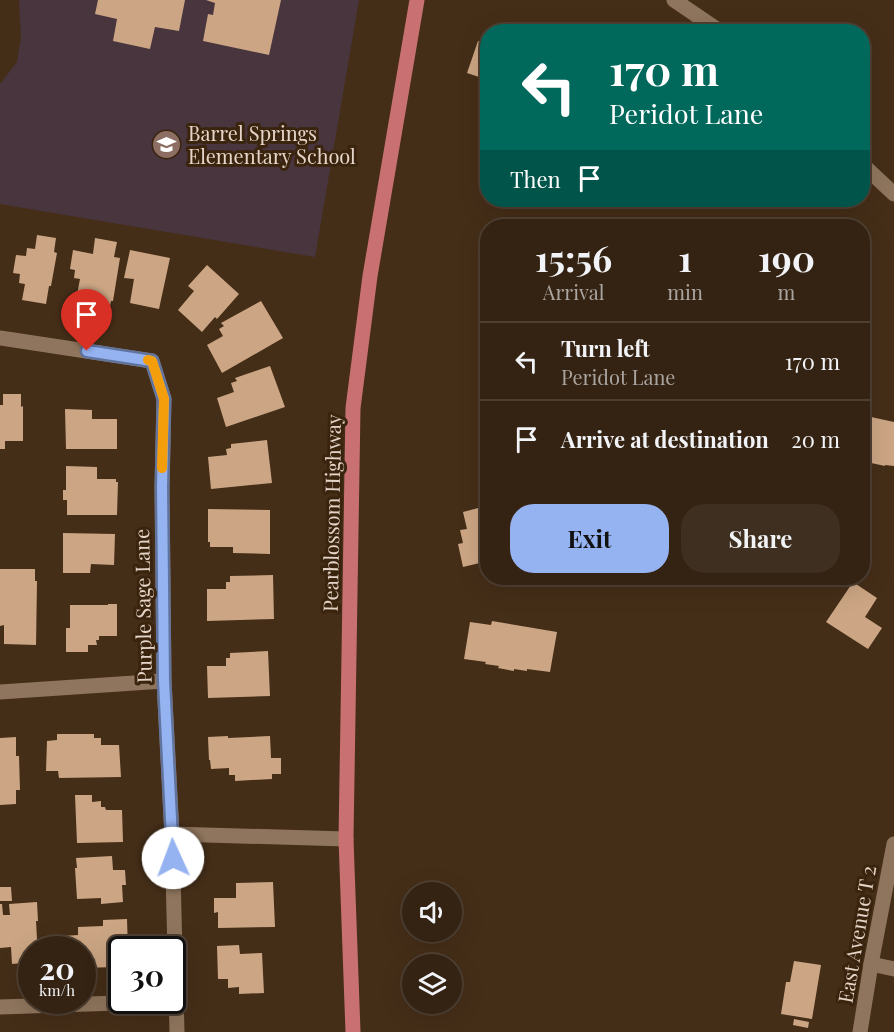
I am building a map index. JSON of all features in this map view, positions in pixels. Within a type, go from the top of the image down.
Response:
[{"type":"main road","name":"Pearblossom Highway","points":[[354,1032],[346,839],[353,408],[370,276],[417,0]]},
{"type":"street","points":[[674,0],[709,24]]},
{"type":"street","points":[[870,172],[894,194]]},
{"type":"street","name":"Purple Sage Lane","points":[[0,338],[152,361],[164,399],[162,487],[164,681],[175,936]]},
{"type":"street","points":[[0,692],[164,681]]},
{"type":"street","points":[[172,834],[346,839]]},
{"type":"street","name":"East Avenue T 2","points":[[860,1032],[894,844]]},
{"type":"street","points":[[871,964],[894,969]]},
{"type":"street","points":[[0,1007],[108,1003]]},
{"type":"street","name":"Purple Sage Lane","points":[[177,1014],[177,1032]]},
{"type":"shaded area","name":"Barrel Springs Elementary School","points":[[19,0],[359,0],[315,257],[0,204],[0,84],[17,62],[21,38]]},
{"type":"building","points":[[98,0],[185,0],[179,31],[155,27],[150,49],[113,41],[117,19],[95,14]]},
{"type":"building","points":[[206,0],[281,0],[269,55],[203,41],[208,14],[213,15],[215,3]]},
{"type":"building","points":[[478,41],[480,42],[480,77],[467,73]]},
{"type":"building","points":[[37,235],[56,238],[54,252],[57,253],[46,304],[22,300],[25,284],[19,283],[20,274],[13,273],[16,255],[26,256],[27,248],[35,249]]},
{"type":"building","points":[[95,238],[117,242],[114,257],[120,258],[113,301],[110,306],[76,300],[80,279],[74,278],[75,270],[70,269],[73,250],[93,254]]},
{"type":"building","points":[[130,250],[170,258],[159,309],[130,303],[134,279],[124,278]]},
{"type":"building","points":[[207,265],[239,294],[202,332],[178,310],[194,291],[188,286]]},
{"type":"building","points":[[261,301],[283,338],[222,373],[207,345],[223,336],[219,329],[224,326],[221,323]]},
{"type":"building","points":[[270,366],[285,407],[226,427],[217,398],[234,392],[231,383],[237,381],[235,378]]},
{"type":"building","points":[[3,394],[21,394],[23,441],[5,441],[5,449],[0,449],[0,405],[3,405]]},
{"type":"building","points":[[65,409],[92,410],[92,419],[117,419],[117,449],[66,449]]},
{"type":"building","points":[[870,417],[894,422],[894,466],[870,463]]},
{"type":"building","points":[[267,440],[272,483],[211,489],[208,457],[227,455],[226,449],[231,448],[231,444]]},
{"type":"building","points":[[66,466],[97,467],[97,479],[116,479],[118,482],[117,515],[67,515],[67,500],[63,500],[63,490],[66,490]]},
{"type":"building","points":[[480,508],[480,563],[463,567],[458,544],[463,543],[460,530],[467,529],[463,512]]},
{"type":"building","points":[[208,509],[270,510],[270,554],[233,553],[233,547],[210,547]]},
{"type":"building","points":[[63,533],[115,534],[114,565],[91,564],[90,573],[63,573]]},
{"type":"building","points":[[0,569],[35,569],[35,581],[37,581],[36,645],[4,644],[4,625],[0,626]]},
{"type":"building","points":[[273,575],[274,619],[207,621],[207,589],[226,589],[226,582],[230,582],[230,576]]},
{"type":"building","points":[[851,585],[858,585],[877,598],[865,617],[882,628],[868,649],[826,622]]},
{"type":"building","points":[[117,604],[117,636],[99,636],[99,640],[96,640],[97,645],[88,645],[88,652],[66,652],[66,628],[70,628],[70,605]]},
{"type":"building","points":[[492,621],[557,632],[550,672],[527,669],[527,671],[514,669],[514,671],[485,664],[486,662],[464,659],[470,622],[491,625]]},
{"type":"building","points":[[268,651],[270,696],[208,698],[207,666],[226,666],[226,658],[230,658],[230,653]]},
{"type":"building","points":[[57,734],[94,734],[94,738],[101,738],[101,745],[119,745],[121,777],[59,778],[58,771],[46,771],[47,741],[57,740]]},
{"type":"building","points":[[228,736],[228,738],[270,736],[271,758],[281,758],[281,774],[272,774],[272,779],[235,781],[235,775],[229,775],[229,768],[211,769],[208,737]]},
{"type":"building","points":[[16,737],[20,790],[16,790],[16,804],[0,805],[0,738]]},
{"type":"building","points":[[75,795],[92,795],[92,802],[101,801],[101,807],[105,807],[106,810],[122,810],[123,842],[77,843]]},
{"type":"building","points":[[112,856],[113,870],[125,870],[126,885],[122,885],[123,902],[101,904],[101,898],[77,899],[76,858]]},
{"type":"building","points":[[273,882],[275,927],[218,928],[218,912],[214,913],[214,898],[236,898],[236,883]]},
{"type":"building","points":[[0,887],[11,887],[12,901],[0,901]]},
{"type":"building","points":[[37,902],[37,936],[18,936],[18,963],[12,964],[11,947],[0,948],[0,904],[2,904],[3,915],[10,915],[9,904]]},
{"type":"building","points":[[127,919],[128,936],[108,936],[108,967],[96,968],[96,936],[63,936],[78,935],[78,927],[103,926],[103,920]]},
{"type":"building","points":[[239,945],[240,954],[262,953],[264,993],[239,994],[239,987],[228,988],[228,979],[218,979],[217,946]]},
{"type":"building","points":[[794,961],[821,965],[812,1019],[781,1014],[786,982],[790,982]]},
{"type":"building","points":[[794,1019],[809,1022],[808,1028],[793,1025]]},
{"type":"slow traffic","points":[[148,360],[152,361],[164,399],[162,468]]},
{"type":"place","name":"Barrel Springs Elementary School","points":[[167,144]]},
{"type":"route","points":[[87,351],[152,361],[164,399],[162,487],[164,681],[173,858]]}]
